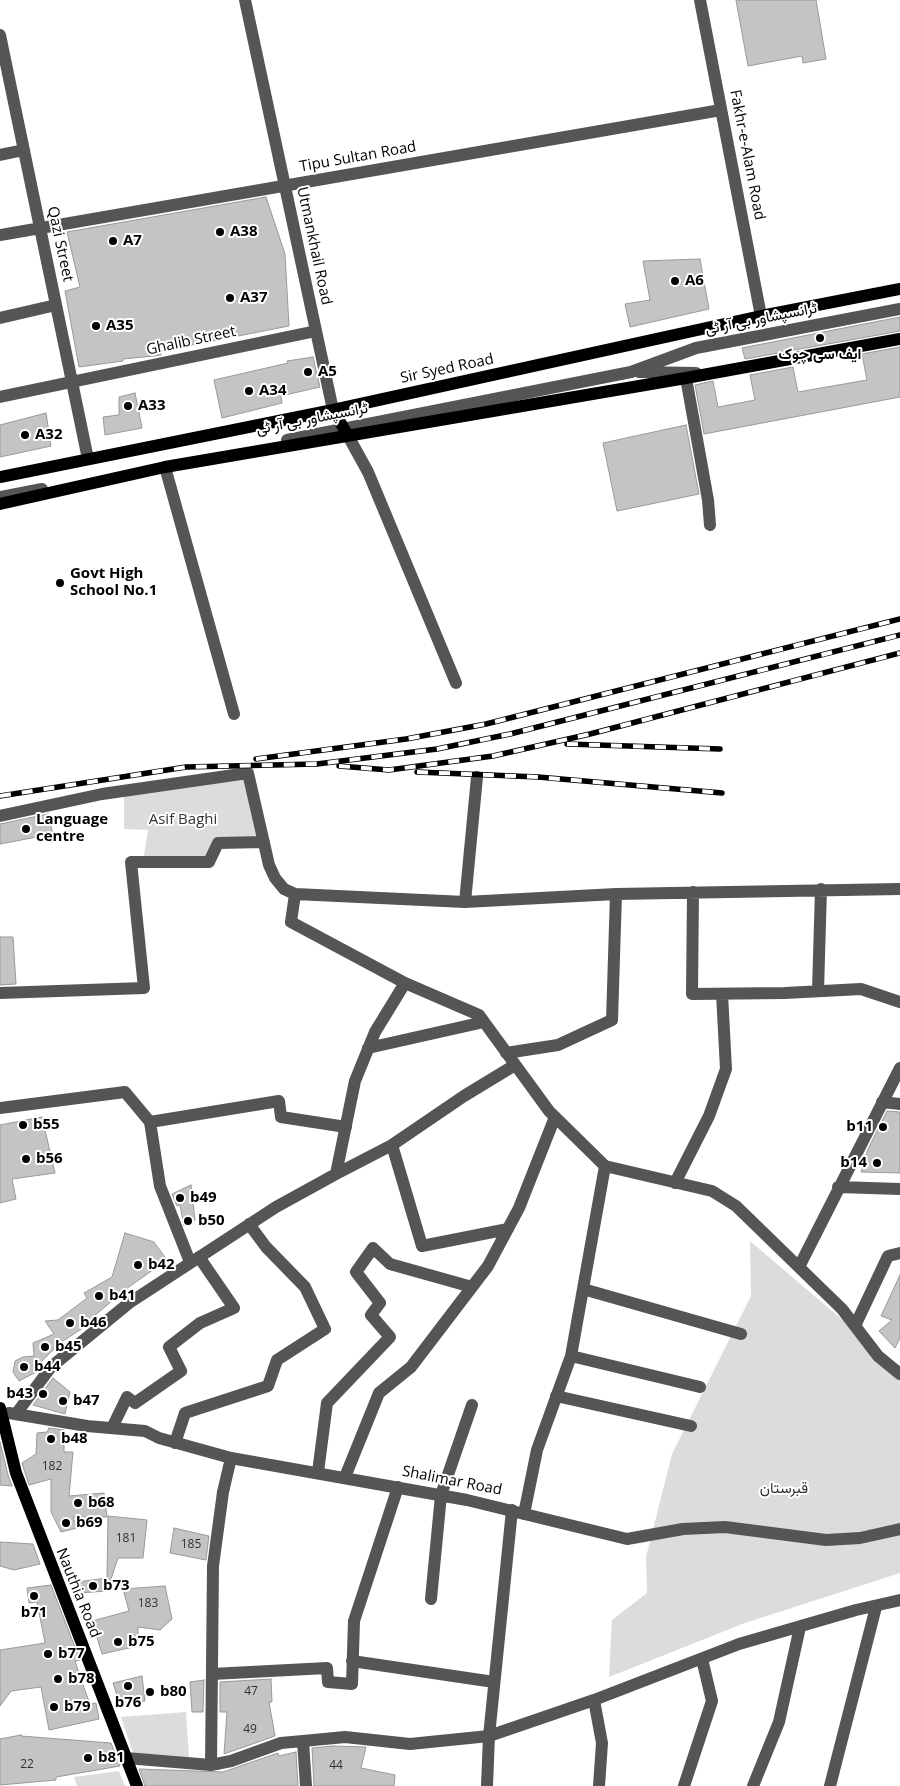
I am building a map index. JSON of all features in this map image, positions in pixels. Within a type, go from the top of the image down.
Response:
[{"type":"main road","name":"Sir Syed Road","points":[[0,477],[333,410],[762,316],[900,289]]},
{"type":"main road","points":[[0,504],[165,467],[347,434],[686,378],[900,338]]},
{"type":"main road","points":[[333,410],[347,434]]},
{"type":"main road","name":"Nauthia Road","points":[[0,1411],[16,1473],[137,1786]]},
{"type":"street","name":"Utmankhail Road","points":[[245,0],[333,410]]},
{"type":"street","name":"Fakhr-e-Alam Road","points":[[700,0],[762,316]]},
{"type":"street","name":"Qazi Street","points":[[0,35],[4,75],[24,150],[88,459]]},
{"type":"street","name":"Tipu Sultan Road","points":[[0,236],[721,110]]},
{"type":"street","points":[[0,155],[24,150]]},
{"type":"street","points":[[0,318],[56,305]]},
{"type":"street","name":"ٹرانسپشاور بی آر ٹی","points":[[0,497],[631,372],[696,348],[900,309]]},
{"type":"street","name":"Ghalib Street","points":[[0,397],[316,331]]},
{"type":"street","name":"ٹرانسپشاور بی آر ٹی","points":[[631,372],[702,373],[900,338]]},
{"type":"street","points":[[686,378],[708,500],[710,525]]},
{"type":"street","points":[[347,434],[368,472],[456,683]]},
{"type":"street","points":[[165,467],[234,714]]},
{"type":"street","points":[[0,816],[102,794],[248,773],[269,865],[275,878],[284,889],[295,894],[465,902],[616,894],[900,889]]},
{"type":"street","points":[[465,902],[477,778]]},
{"type":"street","points":[[0,993],[144,988],[131,862],[209,862],[218,843],[264,842]]},
{"type":"street","points":[[818,991],[821,889]]},
{"type":"street","points":[[692,892],[692,994],[861,988],[900,1002]]},
{"type":"street","points":[[295,894],[291,922],[405,983],[479,1016],[554,1117],[605,1166],[712,1191],[736,1206],[842,1309],[878,1356],[900,1374]]},
{"type":"street","points":[[506,1053],[558,1045],[612,1020],[616,894]]},
{"type":"street","points":[[336,1174],[355,1081],[374,1032],[405,983]]},
{"type":"street","points":[[675,1183],[709,1116],[726,1069],[722,994]]},
{"type":"street","points":[[368,1048],[484,1022]]},
{"type":"street","points":[[16,1414],[50,1367],[129,1304],[249,1224],[336,1174],[392,1145],[464,1096],[515,1065]]},
{"type":"street","points":[[799,1267],[900,1068]]},
{"type":"street","points":[[0,1108],[125,1092],[150,1122],[160,1186],[195,1260],[234,1308],[200,1323],[169,1347],[181,1371],[135,1403],[126,1397],[112,1428]]},
{"type":"street","points":[[150,1122],[278,1101],[281,1117],[346,1127]]},
{"type":"street","points":[[882,1102],[900,1104]]},
{"type":"street","points":[[345,1477],[379,1393],[411,1367],[488,1266],[519,1208],[554,1117]]},
{"type":"street","points":[[392,1145],[422,1246],[508,1229]]},
{"type":"street","points":[[487,1786],[494,1682],[518,1512],[537,1450],[571,1356],[605,1166]]},
{"type":"street","points":[[838,1187],[900,1189]]},
{"type":"street","points":[[176,1443],[185,1413],[268,1386],[277,1360],[325,1329],[305,1287],[266,1247],[249,1224]]},
{"type":"street","points":[[318,1472],[327,1403],[390,1337],[371,1315],[380,1303],[356,1272],[373,1248],[390,1264],[472,1287]]},
{"type":"street","points":[[855,1326],[888,1256],[900,1253]]},
{"type":"street","points":[[583,1288],[741,1334]]},
{"type":"street","points":[[571,1356],[700,1387]]},
{"type":"street","points":[[556,1396],[691,1426]]},
{"type":"street","points":[[431,1599],[441,1495],[472,1405]]},
{"type":"street","name":"Shalimar Road","points":[[0,1411],[144,1431],[176,1443],[231,1458],[441,1495],[627,1539],[683,1529],[725,1527],[826,1540],[860,1538],[900,1529]]},
{"type":"street","points":[[211,1765],[213,1566],[223,1492],[231,1458]]},
{"type":"street","points":[[212,1674],[327,1668],[328,1682],[352,1684],[354,1621],[398,1487]]},
{"type":"street","points":[[126,1758],[211,1765],[231,1762],[281,1743],[345,1737],[410,1744],[489,1736],[594,1700],[739,1644],[856,1610],[876,1607],[900,1600]]},
{"type":"street","points":[[830,1786],[876,1607]]},
{"type":"street","points":[[753,1786],[778,1722],[800,1627]]},
{"type":"street","points":[[684,1786],[712,1701],[702,1659]]},
{"type":"street","points":[[352,1661],[494,1682]]},
{"type":"street","points":[[594,1700],[602,1743],[599,1786]]},
{"type":"street","points":[[303,1741],[306,1786]]},
{"type":"green space","name":"Asif Baghi","points":[[243,774],[264,842],[216,839],[204,862],[143,862],[148,830],[124,829],[124,790]]},
{"type":"green space","name":"قبرستان","points":[[750,1241],[859,1334],[900,1374],[900,1573],[745,1623],[609,1677],[612,1620],[647,1593],[646,1557],[672,1454],[751,1296]]},
{"type":"green space","points":[[186,1712],[189,1757],[133,1753],[121,1717]]},
{"type":"green space","points":[[119,1771],[125,1786],[77,1786],[74,1777]]},
{"type":"building","points":[[736,0],[816,0],[826,59],[803,63],[802,56],[748,66]]},
{"type":"building","points":[[266,197],[285,254],[289,326],[161,351],[161,355],[123,359],[123,361],[79,367],[65,291],[80,287],[67,232]]},
{"type":"building","name":"A6","points":[[700,259],[709,309],[630,327],[625,304],[650,300],[643,261]]},
{"type":"building","name":"ایف سی چوک","points":[[900,317],[900,331],[745,359],[742,348]]},
{"type":"building","points":[[900,347],[900,397],[704,434],[695,385],[713,381],[718,407],[755,400],[750,375],[793,367],[798,392],[867,380],[862,354]]},
{"type":"building","name":"A34","points":[[313,357],[320,387],[281,396],[282,403],[222,418],[214,380],[288,363],[287,361]]},
{"type":"building","name":"A33","points":[[135,393],[142,428],[105,435],[103,417],[119,415],[119,397]]},
{"type":"building","name":"A32","points":[[46,413],[51,446],[0,457],[0,425]]},
{"type":"building","points":[[686,425],[699,494],[617,511],[603,443]]},
{"type":"building","name":"Language centre","points":[[48,814],[53,834],[0,844],[0,824]]},
{"type":"building","points":[[0,937],[13,937],[16,984],[0,985]]},
{"type":"building","points":[[887,1111],[900,1112],[900,1173],[861,1172],[868,1149]]},
{"type":"building","name":"b56","points":[[42,1117],[55,1173],[12,1179],[16,1199],[0,1203],[0,1125]]},
{"type":"building","points":[[191,1185],[195,1220],[184,1226],[180,1205],[177,1206],[172,1194]]},
{"type":"building","points":[[125,1233],[154,1242],[167,1260],[126,1289],[93,1317],[95,1320],[60,1343],[37,1366],[41,1367],[38,1371],[19,1381],[13,1372],[15,1361],[23,1357],[34,1356],[33,1343],[54,1334],[45,1321],[58,1320],[87,1298],[84,1293],[112,1277]]},
{"type":"building","points":[[900,1275],[900,1338],[895,1348],[879,1331],[892,1320],[881,1316]]},
{"type":"building","points":[[53,1378],[70,1392],[65,1414],[33,1405]]},
{"type":"building","points":[[49,1428],[64,1430],[64,1452],[73,1452],[69,1496],[104,1493],[107,1517],[73,1517],[77,1528],[61,1532],[51,1512],[51,1479],[29,1485],[22,1463],[36,1454],[37,1433],[47,1432]]},
{"type":"building","points":[[0,1442],[8,1475],[12,1486],[0,1485]]},
{"type":"building","points":[[108,1516],[147,1520],[143,1558],[118,1558],[107,1591],[78,1593],[77,1582],[107,1578]]},
{"type":"building","points":[[174,1528],[209,1536],[206,1560],[170,1553]]},
{"type":"building","points":[[0,1542],[33,1544],[40,1564],[14,1570],[0,1566]]},
{"type":"building","points":[[51,1585],[80,1660],[75,1661],[83,1685],[90,1704],[96,1703],[99,1719],[49,1730],[41,1687],[11,1691],[0,1706],[0,1650],[45,1643],[37,1602],[29,1603],[27,1588]]},
{"type":"building","points":[[165,1586],[172,1619],[160,1630],[138,1627],[138,1646],[102,1654],[92,1621],[129,1611],[123,1589]]},
{"type":"building","points":[[142,1676],[145,1701],[120,1705],[113,1683]]},
{"type":"building","points":[[271,1679],[272,1702],[269,1702],[275,1736],[224,1754],[227,1712],[220,1712],[220,1682]]},
{"type":"building","points":[[204,1680],[203,1712],[192,1712],[190,1682]]},
{"type":"building","points":[[21,1735],[111,1743],[120,1766],[56,1777],[56,1780],[0,1785],[0,1739]]},
{"type":"building","points":[[333,1746],[366,1747],[361,1768],[395,1775],[394,1786],[314,1786],[312,1748]]},
{"type":"building","points":[[296,1752],[298,1786],[145,1786],[139,1769],[223,1772],[278,1753],[279,1756]]},
{"type":"railway","points":[[256,759],[406,739],[486,724],[900,619]]},
{"type":"railway","points":[[0,796],[186,767],[317,764],[437,749],[510,734],[900,635]]},
{"type":"railway","points":[[339,766],[389,770],[493,756],[590,734],[900,653]]},
{"type":"railway","points":[[567,744],[720,749]]},
{"type":"railway","points":[[417,772],[538,777],[722,793]]},
{"type":"place","name":"A38","points":[[220,232]]},
{"type":"place","name":"A7","points":[[113,241]]},
{"type":"place","name":"A6","points":[[675,281]]},
{"type":"place","name":"A37","points":[[230,298]]},
{"type":"place","name":"A35","points":[[96,326]]},
{"type":"place","name":"ایف سی چوک","points":[[820,338]]},
{"type":"place","name":"A5","points":[[308,372]]},
{"type":"place","name":"A34","points":[[249,391]]},
{"type":"place","name":"A33","points":[[128,406]]},
{"type":"place","name":"A32","points":[[25,435]]},
{"type":"place","name":"Govt High School No.1","points":[[60,583]]},
{"type":"place","name":"Language centre","points":[[26,829]]},
{"type":"place","name":"b55","points":[[23,1125]]},
{"type":"place","name":"b11","points":[[883,1127]]},
{"type":"place","name":"b56","points":[[26,1159]]},
{"type":"place","name":"b14","points":[[877,1163]]},
{"type":"place","name":"b49","points":[[180,1198]]},
{"type":"place","name":"b50","points":[[188,1221]]},
{"type":"place","name":"b42","points":[[138,1265]]},
{"type":"place","name":"b41","points":[[99,1296]]},
{"type":"place","name":"b46","points":[[70,1323]]},
{"type":"place","name":"b45","points":[[45,1347]]},
{"type":"place","name":"b44","points":[[24,1367]]},
{"type":"place","name":"b43","points":[[43,1394]]},
{"type":"place","name":"b47","points":[[63,1401]]},
{"type":"place","name":"b48","points":[[51,1439]]},
{"type":"place","name":"b68","points":[[78,1503]]},
{"type":"place","name":"b69","points":[[66,1523]]},
{"type":"place","name":"b73","points":[[93,1586]]},
{"type":"place","name":"b71","points":[[34,1596]]},
{"type":"place","name":"b75","points":[[118,1642]]},
{"type":"place","name":"b77","points":[[48,1654]]},
{"type":"place","name":"b78","points":[[58,1679]]},
{"type":"place","name":"b76","points":[[128,1686]]},
{"type":"place","name":"b80","points":[[150,1692]]},
{"type":"place","name":"b79","points":[[54,1707]]},
{"type":"place","name":"b81","points":[[88,1758]]}]
